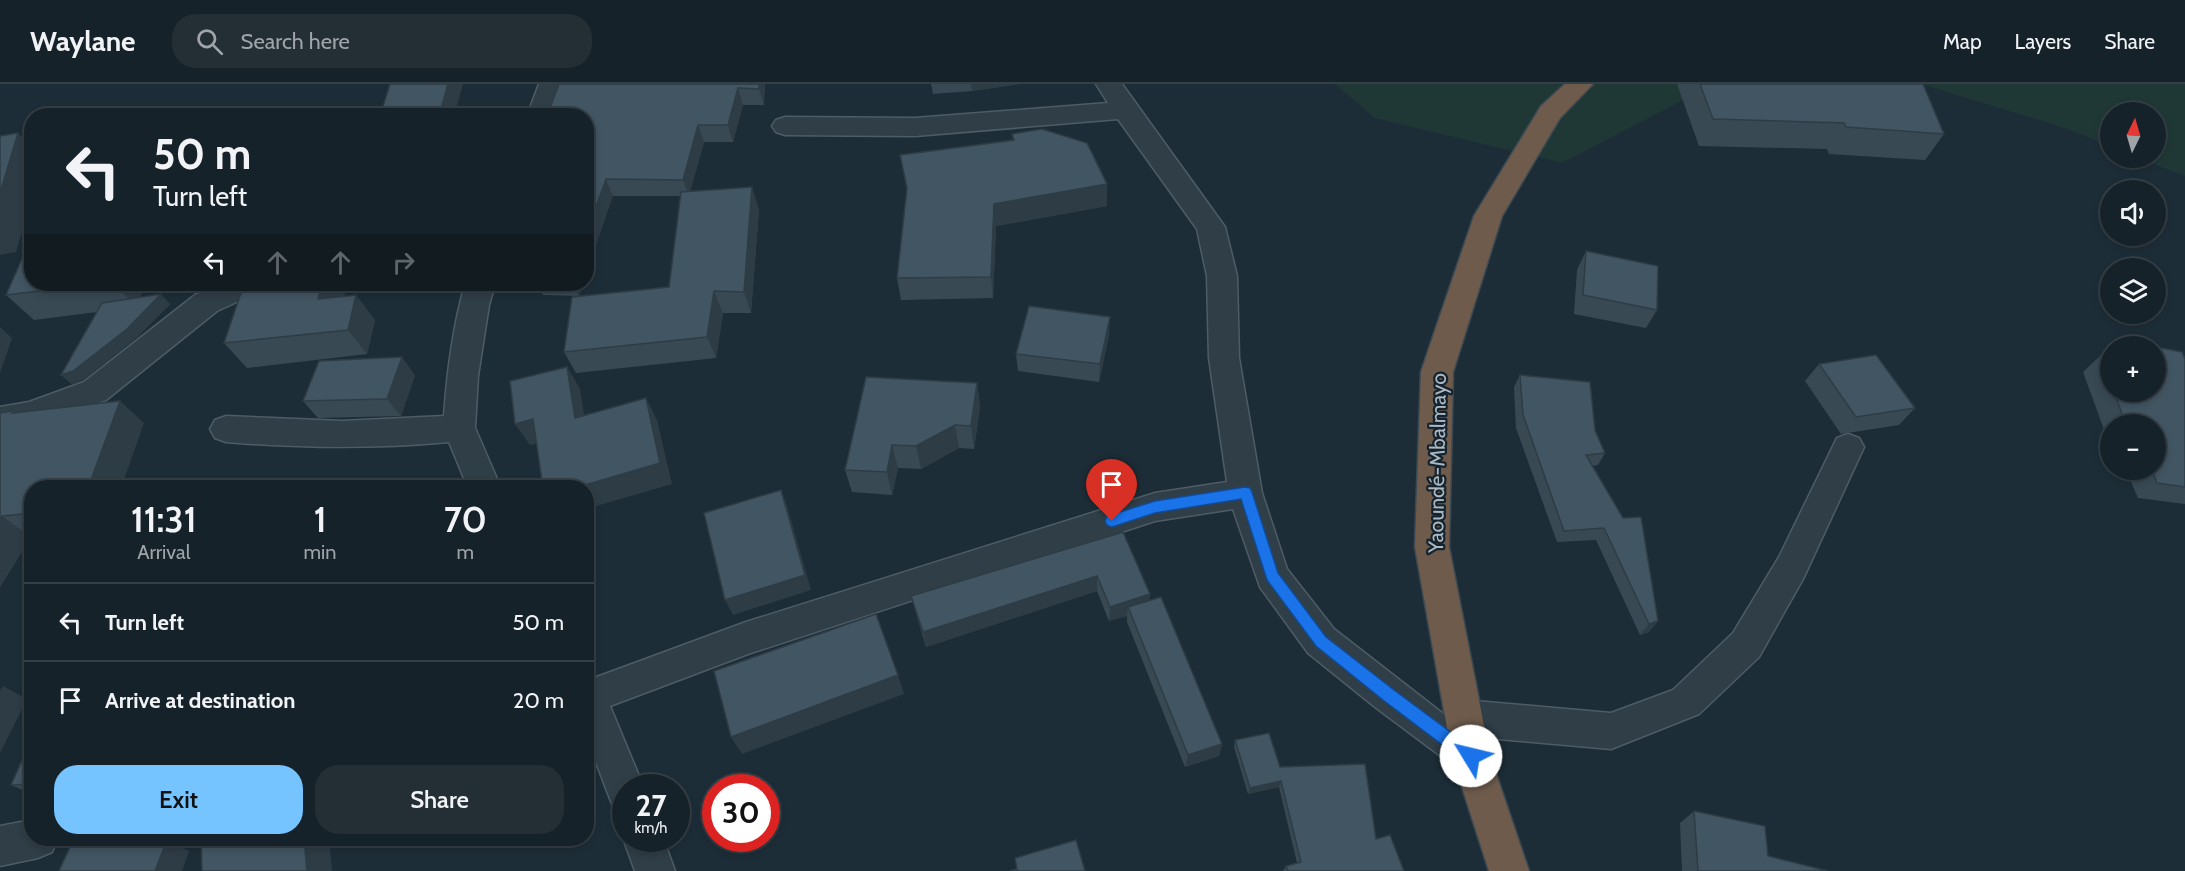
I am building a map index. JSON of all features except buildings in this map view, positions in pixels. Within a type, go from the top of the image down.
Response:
[{"type":"highway","name":"Yaoundé-Mbalmayo","points":[[1509,871],[1471,756],[1432,547],[1437,372],[1488,216],[1550,112],[1580,84]]},
{"type":"street","points":[[543,108],[552,84]]},
{"type":"street","points":[[785,126],[915,127],[1117,97],[1211,228],[1222,276],[1224,357],[1245,492],[1272,576],[1321,641],[1388,695],[1471,756]]},
{"type":"street","points":[[0,420],[30,414],[95,391],[206,303],[233,291]]},
{"type":"street","points":[[478,291],[462,376],[459,428],[482,480]]},
{"type":"street","points":[[226,429],[287,434],[408,433],[459,428]]},
{"type":"street","points":[[1464,718],[1611,731],[1686,702],[1746,645],[1791,568],[1848,447]]},
{"type":"street","points":[[594,714],[746,638],[1155,507],[1245,492]]},
{"type":"street","points":[[594,722],[618,774]]},
{"type":"street","points":[[0,846],[24,841]]},
{"type":"street","points":[[648,852],[654,871]]},
{"type":"green space","points":[[1335,84],[1714,84],[1562,163],[1375,118]]},
{"type":"green space","points":[[1921,84],[2185,84],[2185,176],[2164,168],[2166,168],[2166,102],[2100,102],[2100,142],[2065,128]]},
{"type":"route","points":[[1112,521],[1155,507],[1245,492],[1272,576],[1321,641],[1388,695],[1471,756]]}]
